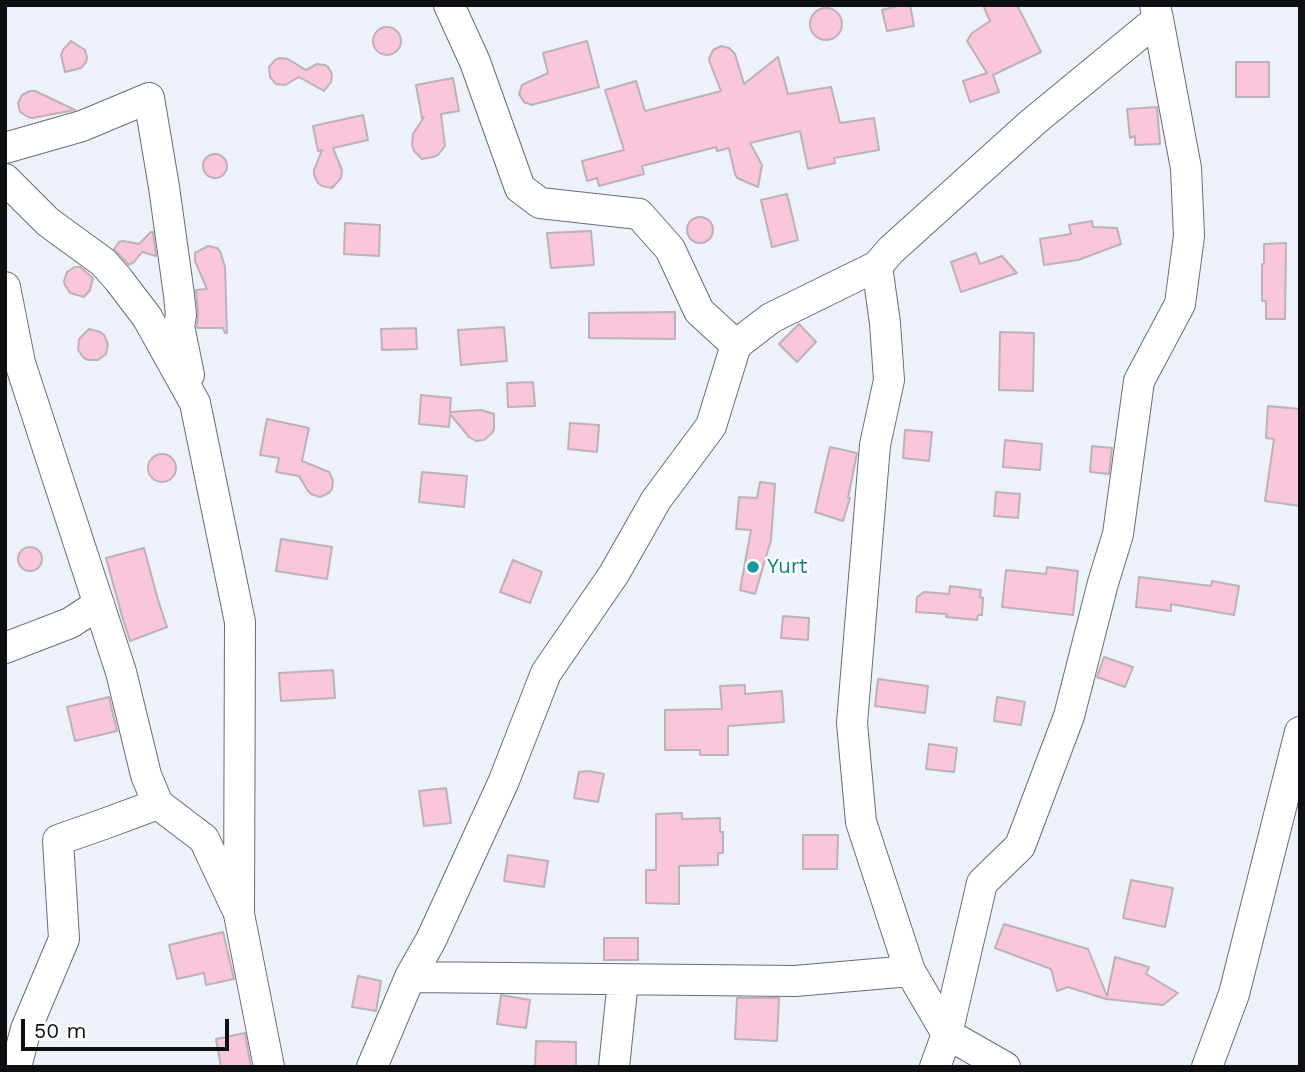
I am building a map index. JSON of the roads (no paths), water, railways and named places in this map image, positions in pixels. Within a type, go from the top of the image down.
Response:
[{"type":"street","points":[[449,5],[475,62],[520,188],[540,203],[639,214],[670,249],[699,311],[736,345]]},
{"type":"street","points":[[372,1067],[410,977],[431,940],[503,783],[546,673],[614,574],[656,500],[711,426],[736,345],[771,318],[877,266],[891,250],[1157,12]]},
{"type":"street","points":[[935,1067],[947,1034],[982,883],[1020,846],[1069,716],[1118,534],[1139,381],[1181,304],[1189,236],[1186,168],[1157,12]]},
{"type":"street","points":[[5,148],[82,126],[149,98],[179,295],[179,326],[240,622],[239,914],[269,1067]]},
{"type":"street","points":[[5,178],[48,222],[103,262],[118,279],[147,317],[195,403]]},
{"type":"street","points":[[877,266],[889,380],[875,445],[852,723],[861,822],[910,971],[947,1034],[1005,1067]]},
{"type":"street","points":[[5,287],[20,363],[132,711],[146,775],[158,804],[204,839],[239,914]]},
{"type":"street","points":[[5,648],[70,623],[99,604]]},
{"type":"street","points":[[1207,1067],[1234,994],[1300,732]]},
{"type":"street","points":[[16,1067],[26,1029],[64,939],[58,839],[158,804]]},
{"type":"street","points":[[410,977],[795,981],[910,971]]},
{"type":"street","points":[[614,1067],[623,980]]},
{"type":"place","name":"Yurt","points":[[753,567]]}]
